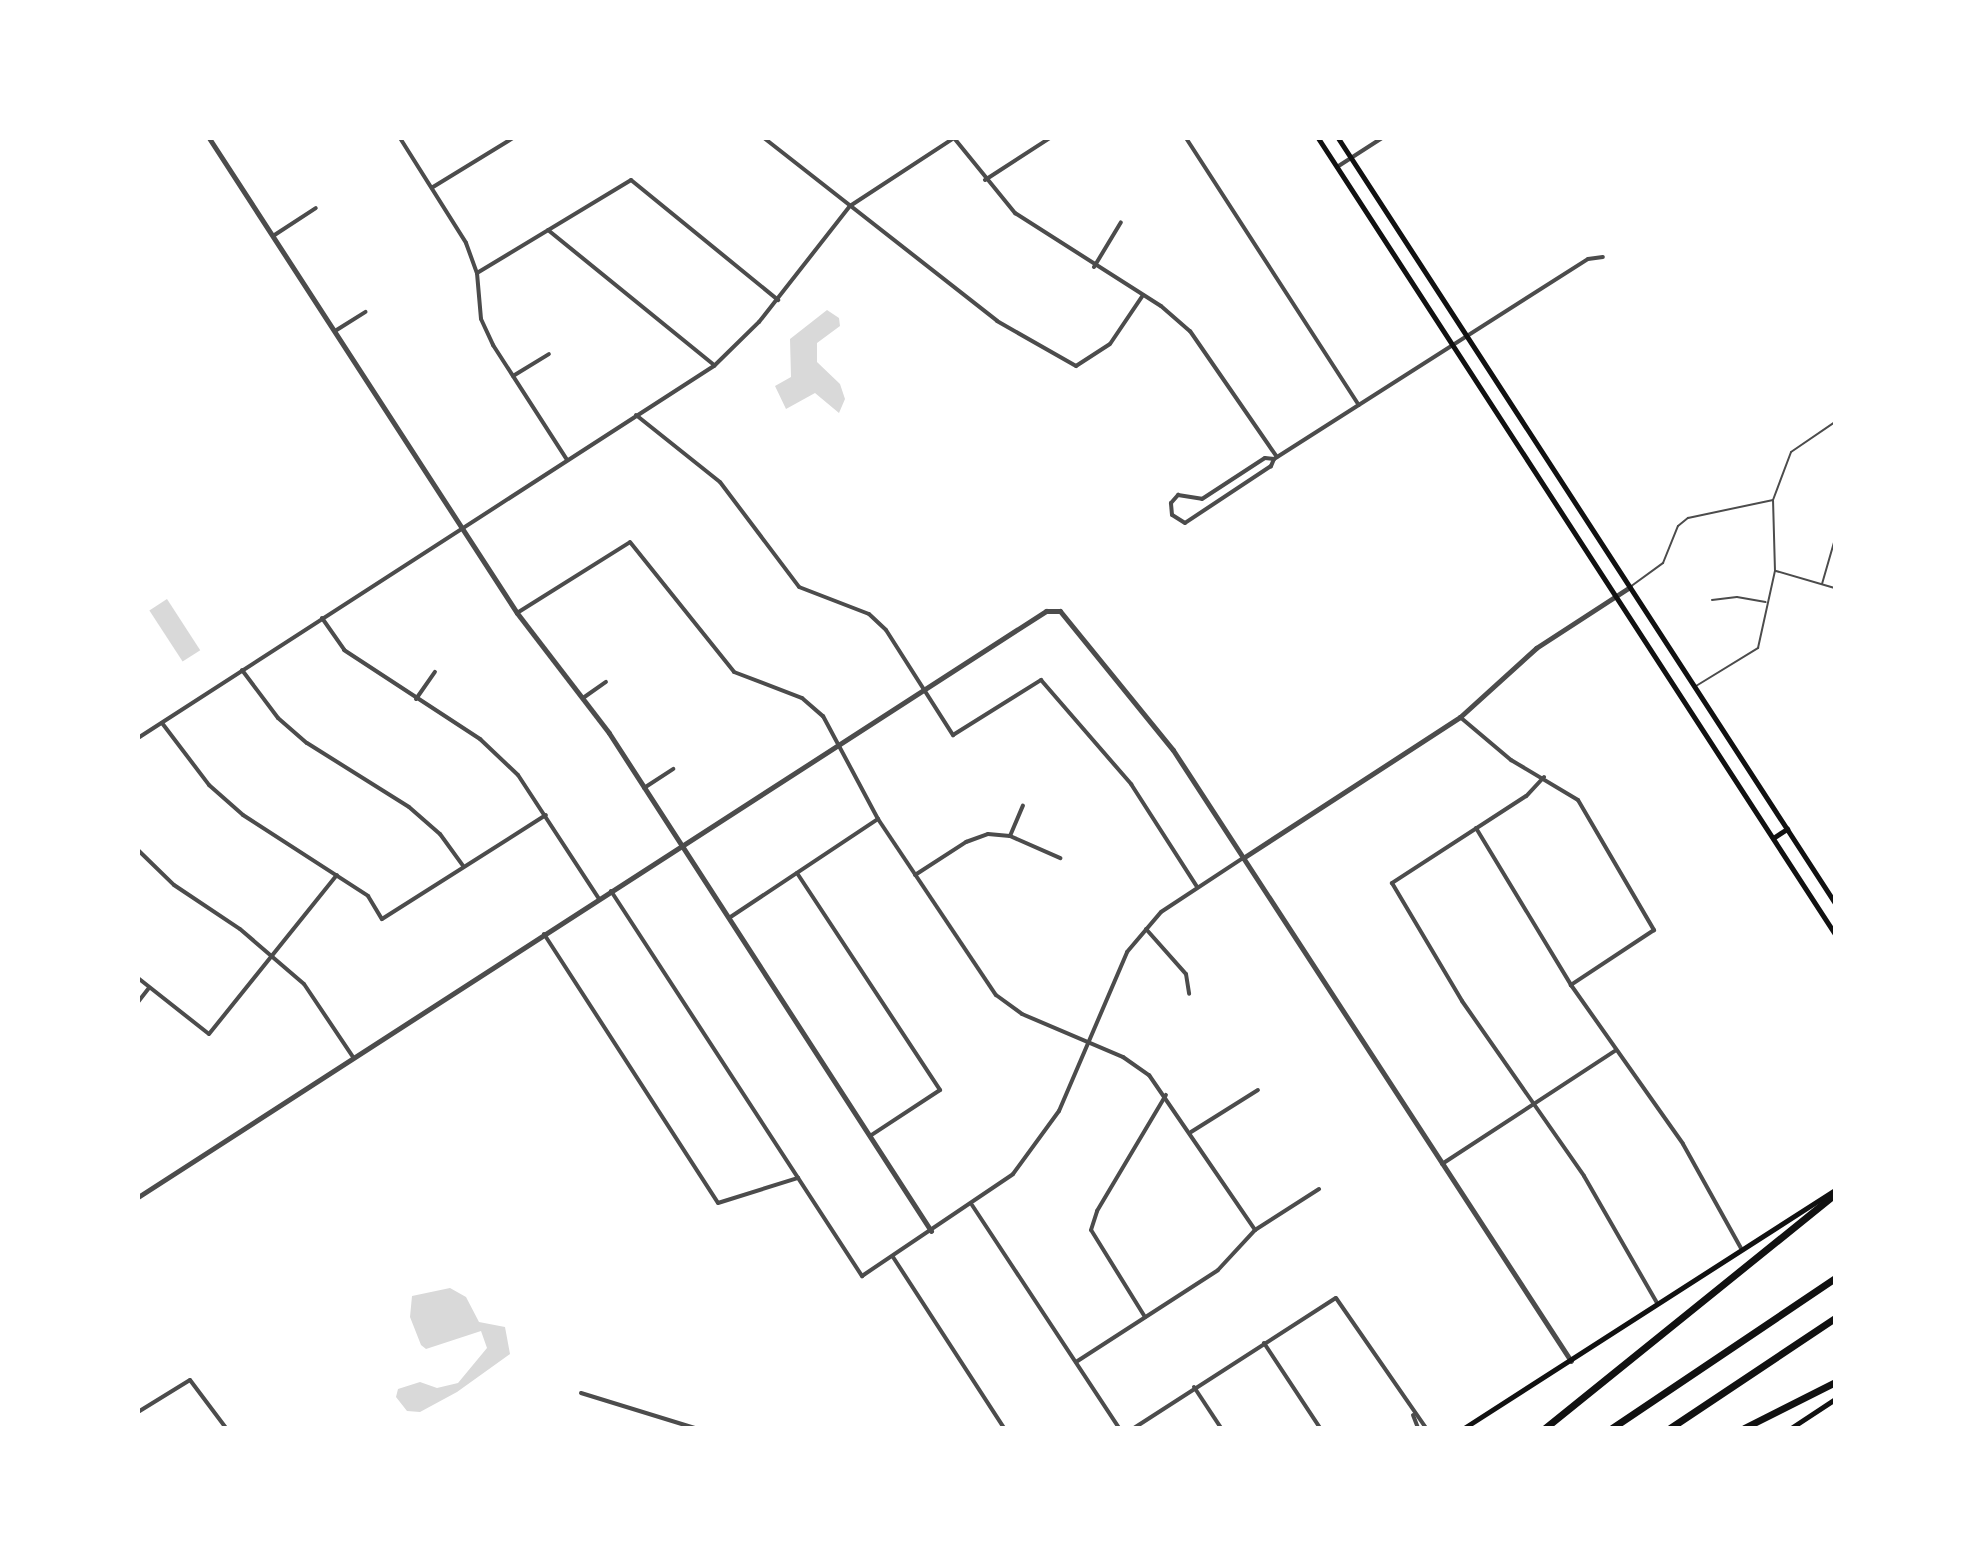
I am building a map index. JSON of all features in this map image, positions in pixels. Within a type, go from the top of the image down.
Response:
[{"type":"highway","points":[[1545,1428],[1835,1192]]},
{"type":"highway","points":[[1612,1428],[1835,1278]]},
{"type":"highway","points":[[1670,1428],[1835,1318]]},
{"type":"highway","points":[[1744,1428],[1835,1382]]},
{"type":"main road","points":[[1318,138],[1835,934]]},
{"type":"main road","points":[[1338,138],[1835,903]]},
{"type":"main road","points":[[1773,838],[1787,829]]},
{"type":"main road","points":[[1464,1428],[1741,1248],[1835,1192]]},
{"type":"main road","points":[[1791,1428],[1835,1399]]},
{"type":"street","points":[[210,138],[517,613],[583,698],[644,788],[931,1231]]},
{"type":"street","points":[[400,138],[466,243],[477,273],[481,319],[567,460]]},
{"type":"street","points":[[432,187],[513,138]]},
{"type":"street","points":[[138,738],[714,366],[778,300],[850,206],[954,138],[985,180],[1015,213],[1094,267],[1143,295],[1200,342],[1275,458]]},
{"type":"street","points":[[985,180],[1050,138]]},
{"type":"street","points":[[1186,138],[1359,405]]},
{"type":"street","points":[[1337,167],[1382,138]]},
{"type":"street","points":[[767,139],[997,321],[1076,366],[1110,344],[1143,295]]},
{"type":"street","points":[[477,273],[631,180],[778,300]]},
{"type":"street","points":[[273,236],[316,208]]},
{"type":"street","points":[[1094,267],[1121,222]]},
{"type":"street","points":[[548,230],[714,366]]},
{"type":"street","points":[[1275,458],[1265,458],[1202,499],[1178,495],[1171,503],[1172,515],[1185,523],[1271,466],[1275,458],[1588,259],[1603,257]]},
{"type":"street","points":[[335,331],[366,312]]},
{"type":"street","points":[[513,376],[549,354]]},
{"type":"street","points":[[636,415],[720,482],[799,587],[869,614],[886,630],[953,735],[1041,680],[1131,784],[1197,887]]},
{"type":"street","points":[[517,613],[630,542],[734,672],[813,706],[839,744],[878,819],[996,995],[1022,1014],[1136,1066],[1166,1095],[1255,1230]]},
{"type":"street","points":[[611,891],[862,1276],[972,1205],[1013,1174],[1037,1145],[1059,1111],[1109,986],[1146,929],[1197,887],[1460,717],[1536,648],[1630,587]]},
{"type":"street","points":[[138,1197],[1046,611],[1060,611],[1102,666],[1150,717],[1571,1361]]},
{"type":"street","points":[[322,618],[344,650],[480,739],[518,775],[599,899]]},
{"type":"street","points":[[242,670],[278,718],[307,743],[409,807],[440,834],[463,866]]},
{"type":"street","points":[[416,699],[435,672]]},
{"type":"street","points":[[583,698],[606,682]]},
{"type":"street","points":[[1460,717],[1483,740],[1578,800],[1654,930],[1571,985]]},
{"type":"street","points":[[162,723],[209,785],[243,815],[368,896],[382,919],[546,815]]},
{"type":"street","points":[[644,788],[673,769]]},
{"type":"street","points":[[1544,777],[1526,796],[1392,883],[1533,1106],[1584,1176],[1657,1303]]},
{"type":"street","points":[[1010,836],[1023,806]]},
{"type":"street","points":[[729,918],[878,819]]},
{"type":"street","points":[[1476,828],[1571,985],[1683,1144],[1741,1248]]},
{"type":"street","points":[[915,875],[966,842],[988,834],[1010,836],[1060,858]]},
{"type":"street","points":[[138,850],[174,885],[273,954],[304,984],[353,1057]]},
{"type":"street","points":[[797,873],[940,1090],[870,1136]]},
{"type":"street","points":[[138,978],[209,1034],[337,875]]},
{"type":"street","points":[[1146,929],[1186,974],[1189,994]]},
{"type":"street","points":[[544,934],[718,1203],[798,1178]]},
{"type":"street","points":[[138,1002],[149,988]]},
{"type":"street","points":[[1442,1164],[1616,1050]]},
{"type":"street","points":[[1191,1132],[1258,1090]]},
{"type":"street","points":[[1145,1317],[1091,1230],[1097,1211],[1166,1095]]},
{"type":"street","points":[[1076,1362],[1218,1270],[1255,1230],[1319,1189]]},
{"type":"street","points":[[972,1205],[1119,1428]]},
{"type":"street","points":[[893,1257],[1004,1428]]},
{"type":"street","points":[[1134,1428],[1336,1298],[1413,1415],[1426,1428]]},
{"type":"street","points":[[1264,1343],[1320,1428]]},
{"type":"street","points":[[138,1412],[190,1380],[226,1428]]},
{"type":"street","points":[[1194,1387],[1221,1428]]},
{"type":"street","points":[[581,1393],[695,1428]]},
{"type":"street","points":[[1413,1415],[1418,1428]]},
{"type":"lane","points":[[1695,687],[1758,648],[1775,571],[1773,500],[1791,452],[1835,422]]},
{"type":"lane","points":[[1835,481],[1835,506]]},
{"type":"lane","points":[[1630,587],[1663,563],[1678,526],[1688,518],[1773,500]]},
{"type":"lane","points":[[1822,585],[1835,539]]},
{"type":"lane","points":[[1775,571],[1835,588]]},
{"type":"lane","points":[[1712,600],[1737,597],[1768,602]]},
{"type":"shaded area","points":[[827,310],[839,318],[840,326],[817,343],[817,362],[840,384],[845,399],[839,413],[815,393],[786,409],[775,386],[791,377],[790,339]]},
{"type":"shaded area","points":[[167,599],[200,650],[183,662],[149,610]]},
{"type":"shaded area","points":[[450,1288],[466,1297],[479,1322],[505,1327],[510,1354],[457,1392],[420,1412],[407,1411],[396,1397],[398,1389],[420,1382],[437,1388],[458,1383],[487,1348],[481,1331],[426,1349],[421,1345],[410,1317],[412,1296]]}]
